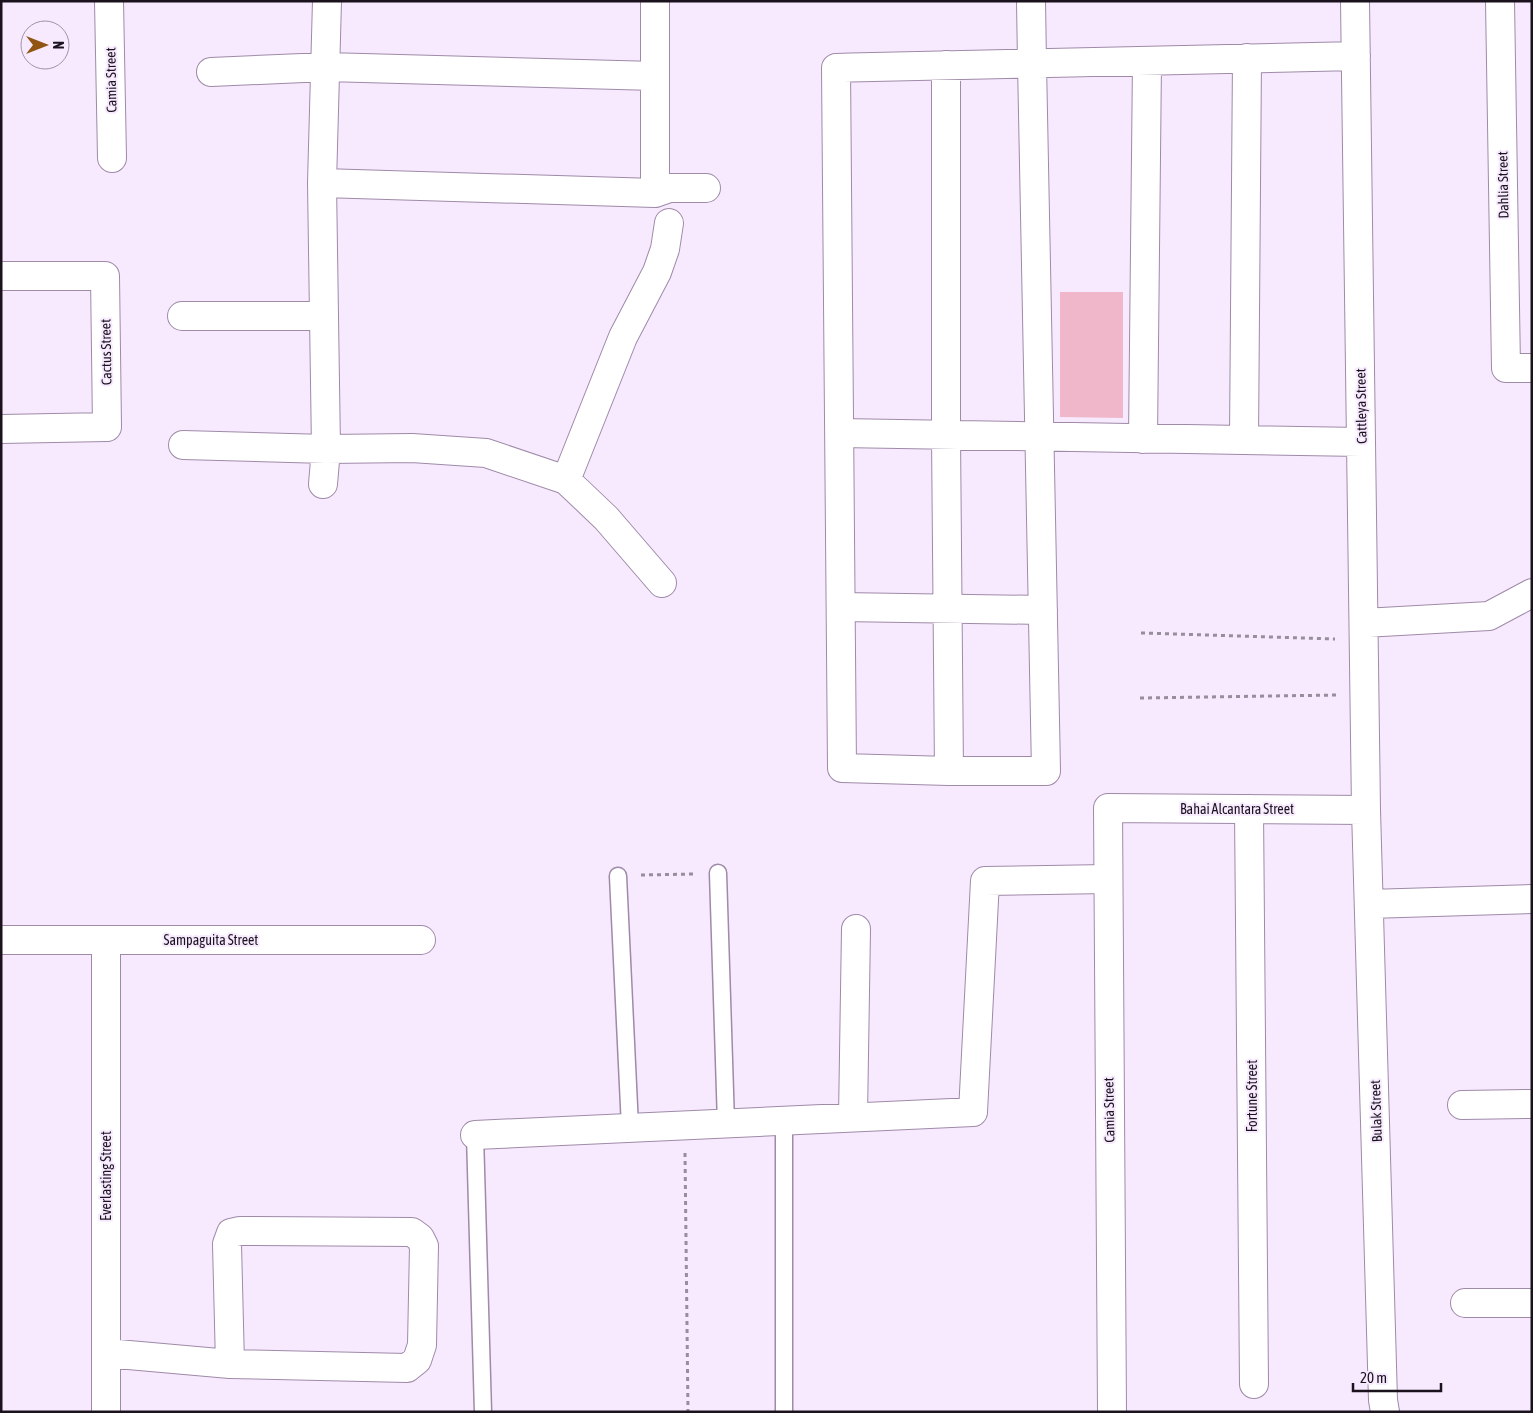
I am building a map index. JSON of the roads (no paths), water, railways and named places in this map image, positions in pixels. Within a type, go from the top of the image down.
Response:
[{"type":"street","name":"Camia Street","points":[[109,1],[112,158]]},
{"type":"street","points":[[323,484],[326,449],[322,183],[327,1]]},
{"type":"street","points":[[655,1],[655,193]]},
{"type":"street","points":[[1031,1],[1032,63],[1040,438],[1046,771],[842,768],[836,68],[1032,63],[1146,61],[1247,58],[1356,56]]},
{"type":"street","name":"Cattleya Street","points":[[1355,1],[1366,810]]},
{"type":"street","name":"Dahlia Street","points":[[1500,1],[1519,368]]},
{"type":"street","points":[[1244,440],[1247,58]]},
{"type":"street","points":[[1143,439],[1146,61]]},
{"type":"street","points":[[946,65],[946,436],[949,771]]},
{"type":"street","points":[[211,72],[326,67],[655,76]]},
{"type":"street","points":[[322,183],[655,193],[669,188],[706,188]]},
{"type":"street","points":[[566,480],[623,337],[656,272],[665,249],[669,223]]},
{"type":"street","name":"Cactus Street","points":[[1,276],[105,276],[107,427],[1,429]]},
{"type":"street","points":[[182,316],[324,316]]},
{"type":"street","points":[[840,433],[1040,438],[1361,442]]},
{"type":"street","points":[[182,445],[326,449],[412,448],[486,453],[566,480],[606,518],[662,583]]},
{"type":"street","points":[[1364,631],[1489,616],[1532,593]]},
{"type":"street","points":[[841,607],[1043,610]]},
{"type":"street","name":"Camia Street","points":[[1108,808],[1112,1412]]},
{"type":"street","name":"Bahai Alcantara Street","points":[[1108,808],[1366,810]]},
{"type":"street","name":"Fortune Street","points":[[1249,809],[1254,1384]]},
{"type":"street","name":"Bulak Street","points":[[1366,810],[1383,1400],[1385,1412]]},
{"type":"street","points":[[475,1135],[973,1112],[985,881],[1108,879]]},
{"type":"street","points":[[1369,904],[1532,898]]},
{"type":"street","points":[[853,1118],[856,930]]},
{"type":"street","name":"Sampaguita Street","points":[[1,940],[421,940]]},
{"type":"street","name":"Everlasting Street","points":[[106,940],[106,1412]]},
{"type":"street","points":[[1462,1105],[1532,1104]]},
{"type":"street","points":[[106,1353],[230,1364],[407,1368],[417,1360],[422,1345],[424,1246],[420,1238],[412,1232],[240,1231],[231,1233],[227,1244],[230,1364]]},
{"type":"street","points":[[1465,1303],[1532,1303]]},
{"type":"lane","points":[[718,873],[726,1123]]},
{"type":"lane","points":[[618,876],[630,1127]]},
{"type":"lane","points":[[784,1121],[784,1412]]},
{"type":"lane","points":[[475,1135],[483,1412]]}]
